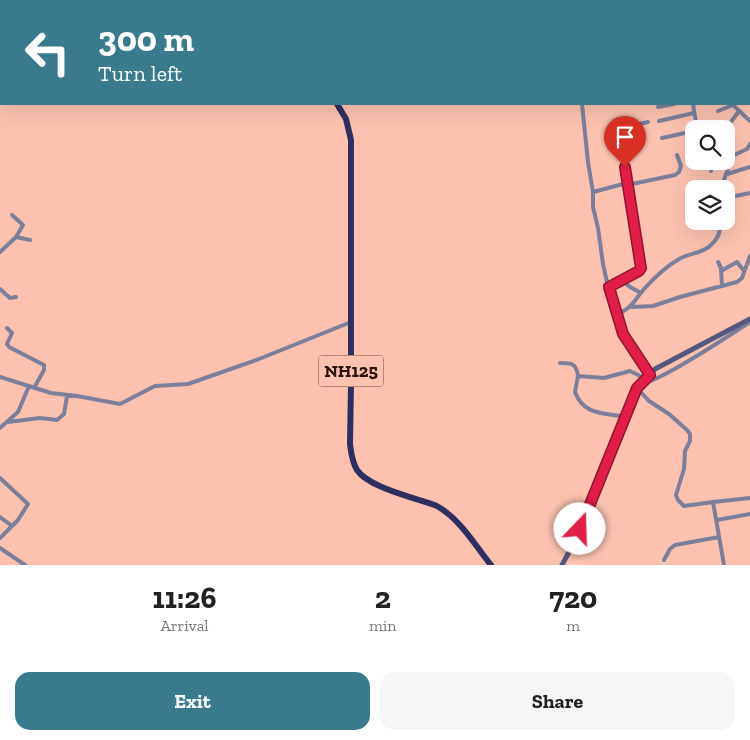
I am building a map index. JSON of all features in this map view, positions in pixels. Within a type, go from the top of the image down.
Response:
[{"type":"highway","name":"NH125","points":[[338,105],[346,119],[351,140],[350,444],[353,461],[356,469],[362,476],[379,487],[413,497],[447,512],[462,526],[491,565]]},
{"type":"main road","points":[[562,565],[576,539],[637,388],[655,370],[750,320]]},
{"type":"street","points":[[582,105],[593,192],[592,207],[598,228],[603,264],[623,334],[646,379]]},
{"type":"street","points":[[658,107],[669,105]]},
{"type":"street","points":[[693,105],[694,120]]},
{"type":"street","points":[[718,111],[731,105]]},
{"type":"street","points":[[734,105],[750,121]]},
{"type":"street","points":[[732,120],[739,111]]},
{"type":"street","points":[[659,121],[694,113]]},
{"type":"street","points":[[609,287],[639,271],[641,268],[627,184],[622,130],[626,127],[648,122]]},
{"type":"street","points":[[662,138],[685,132]]},
{"type":"street","points":[[735,155],[747,149],[750,144]]},
{"type":"street","points":[[593,192],[675,175],[681,166],[677,155]]},
{"type":"street","points":[[727,174],[750,167]]},
{"type":"street","points":[[725,180],[728,170]]},
{"type":"street","points":[[735,196],[750,193]]},
{"type":"street","points":[[0,252],[16,237],[23,225],[12,215]]},
{"type":"street","points":[[632,307],[641,294],[670,265],[684,256],[700,252],[712,244],[720,230]]},
{"type":"street","points":[[16,237],[30,240]]},
{"type":"street","points":[[617,315],[632,307],[653,306],[739,281],[750,256]]},
{"type":"street","points":[[718,262],[722,286]]},
{"type":"street","points":[[721,271],[737,262],[744,272]]},
{"type":"street","points":[[622,280],[641,294]]},
{"type":"street","points":[[0,289],[10,298],[16,297]]},
{"type":"street","points":[[578,376],[604,378],[630,371],[646,379],[649,383],[684,364],[750,320]]},
{"type":"street","points":[[0,377],[51,394],[77,396],[120,404],[155,386],[192,383],[259,359],[351,322]]},
{"type":"street","points":[[7,328],[12,333],[7,344],[9,347],[44,365],[44,370],[34,388]]},
{"type":"street","points":[[560,364],[570,364],[577,368],[578,376],[575,392],[586,408],[592,412],[624,417]]},
{"type":"street","points":[[0,428],[18,412],[29,386]]},
{"type":"street","points":[[637,388],[649,401],[669,414],[690,434],[690,441],[685,451],[684,469],[676,494],[678,500],[684,506],[750,498]]},
{"type":"street","points":[[8,422],[40,418],[57,420],[64,414],[67,396]]},
{"type":"street","points":[[0,478],[28,504],[12,526],[0,538]]},
{"type":"street","points":[[713,502],[724,565]]},
{"type":"street","points":[[717,520],[750,514]]},
{"type":"street","points":[[0,517],[12,526]]},
{"type":"street","points":[[664,560],[670,549],[676,545],[719,537]]},
{"type":"street","points":[[1,550],[26,565]]},
{"type":"route","points":[[580,529],[637,388],[650,375],[623,334],[609,287],[639,271],[641,268],[625,167]]}]
